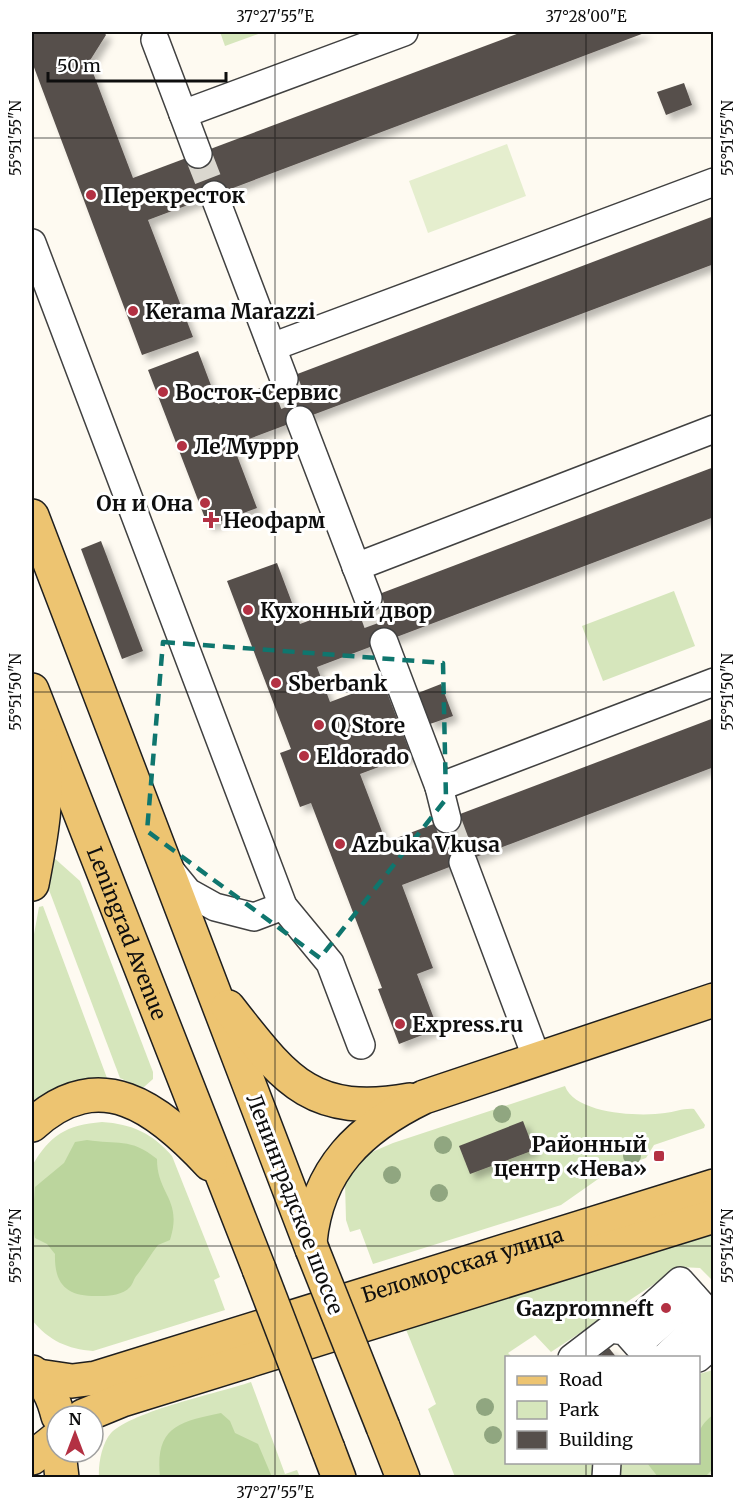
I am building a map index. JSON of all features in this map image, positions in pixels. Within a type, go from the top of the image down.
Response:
[{"type":"main road","points":[[32,516],[207,980],[272,1063],[304,1090],[322,1098],[359,1104],[396,1102],[424,1097],[714,1000]]},
{"type":"main road","points":[[32,884],[42,832],[47,772],[36,702]]},
{"type":"main road","name":"Leningrad Avenue","points":[[36,702],[221,1177]]},
{"type":"main road","name":"Ленинградское шоссе","points":[[207,980],[403,1478]]},
{"type":"main road","points":[[32,1125],[45,1112],[66,1101],[86,1095],[118,1095],[144,1107],[184,1136],[221,1177],[334,1463]]},
{"type":"main road","points":[[311,1245],[312,1217],[334,1167],[377,1124],[424,1097]]},
{"type":"main road","name":"Беломорская улица","points":[[35,1374],[72,1381],[96,1378],[714,1186]]},
{"type":"main road","name":"Беломорская улица","points":[[105,1407],[711,1217]]},
{"type":"main road","points":[[35,1374],[55,1404]]},
{"type":"main road","points":[[32,1458],[45,1448]]},
{"type":"lane","points":[[183,114],[404,32]]},
{"type":"lane","points":[[155,40],[198,153]]},
{"type":"lane","points":[[272,347],[714,182]]},
{"type":"lane","points":[[214,195],[284,379]]},
{"type":"lane","points":[[32,243],[283,906],[330,963],[360,1046]]},
{"type":"lane","points":[[300,420],[368,598]]},
{"type":"lane","points":[[356,567],[714,429]]},
{"type":"lane","points":[[384,642],[439,787],[447,819]]},
{"type":"lane","points":[[439,787],[714,682]]},
{"type":"lane","points":[[162,861],[188,892],[215,907],[254,917],[283,906]]},
{"type":"lane","points":[[463,862],[537,1059]]},
{"type":"lane","points":[[575,1356],[610,1329],[637,1344],[680,1281],[705,1310],[666,1356]]},
{"type":"lane","points":[[700,1356],[714,1344]]},
{"type":"highlighted area","points":[[163,642],[443,663],[446,799],[320,958],[147,831]]},
{"type":"green space","points":[[220,32],[264,32],[225,46]]},
{"type":"green space","points":[[507,144],[526,196],[428,233],[409,181]]},
{"type":"green space","points":[[674,591],[695,646],[603,681],[582,626]]},
{"type":"green space","points":[[52,856],[80,881],[153,1072],[153,1079],[144,1087],[120,1078],[46,882]]},
{"type":"green space","points":[[43,906],[107,1078],[69,1084],[32,1102],[32,945],[39,907]]},
{"type":"green space","points":[[565,1086],[581,1103],[594,1108],[625,1114],[654,1114],[694,1109],[705,1125],[704,1128],[654,1145],[646,1158],[611,1170],[561,1205],[373,1264],[360,1229],[350,1232],[346,1220],[345,1183],[356,1163],[365,1155],[393,1143]]},
{"type":"green space","points":[[102,1122],[141,1131],[157,1141],[172,1156],[220,1277],[214,1280],[225,1310],[93,1351],[67,1346],[52,1339],[32,1320],[32,1166],[45,1146],[60,1134],[78,1126]]},
{"type":"green space","points":[[87,1140],[123,1143],[139,1147],[157,1159],[161,1181],[172,1206],[173,1226],[170,1240],[158,1245],[130,1287],[124,1292],[112,1295],[89,1296],[72,1292],[66,1288],[57,1275],[55,1254],[47,1244],[35,1238],[32,1225],[35,1187],[64,1163],[75,1142]]},
{"type":"green space","points":[[713,1229],[713,1281],[700,1268],[680,1267],[551,1352],[535,1335],[508,1353],[511,1356],[505,1356],[505,1464],[594,1464],[594,1477],[455,1477],[428,1409],[436,1404],[405,1327]]},
{"type":"green space","points":[[713,1370],[713,1472],[707,1477],[620,1478],[621,1464],[700,1464],[700,1374]]},
{"type":"green space","points":[[251,1382],[285,1474],[297,1470],[300,1477],[99,1478],[99,1464],[105,1464],[105,1442],[111,1433],[138,1417],[177,1403]]},
{"type":"green space","points":[[221,1413],[230,1421],[235,1433],[258,1444],[272,1477],[160,1477],[159,1460],[161,1447],[166,1437],[181,1424]]},
{"type":"green space","points":[[713,1415],[713,1469],[705,1477],[658,1477],[648,1464],[700,1464],[700,1430]]},
{"type":"building","points":[[32,32],[104,32],[106,35],[89,62],[133,178],[522,32],[647,32],[148,220],[193,337],[142,355],[32,62]]},
{"type":"building","points":[[684,83],[692,105],[666,115],[657,92]]},
{"type":"building","points":[[714,216],[714,264],[233,445],[257,508],[208,526],[148,370],[198,351],[218,404]]},
{"type":"building","points":[[714,467],[714,517],[317,667],[330,702],[383,682],[411,755],[360,774],[386,842],[714,718],[714,767],[402,885],[433,968],[417,974],[438,1029],[399,1044],[378,989],[382,988],[311,803],[300,807],[280,753],[291,749],[227,581],[277,563],[300,624]]},
{"type":"building","points":[[101,541],[143,651],[122,659],[81,549]]},
{"type":"building","points":[[441,684],[453,716],[430,724],[418,693]]},
{"type":"building","points":[[523,1121],[534,1150],[470,1174],[459,1146]]},
{"type":"building","points":[[609,1348],[615,1356],[599,1356]]},
{"type":"tunnel","points":[[198,154],[214,195]]},
{"type":"tunnel","points":[[284,379],[300,420]]},
{"type":"tunnel","points":[[368,598],[384,642]]},
{"type":"tunnel","points":[[447,819],[463,862]]},
{"type":"place","name":"Перекресток","points":[[91,195]]},
{"type":"place","name":"Kerama Marazzi","points":[[133,311]]},
{"type":"place","name":"Восток-Сервис","points":[[163,392]]},
{"type":"place","name":"Ле'Муррр","points":[[182,446]]},
{"type":"place","name":"Он и Она","points":[[205,503]]},
{"type":"place","name":"Неофарм","points":[[211,520]]},
{"type":"place","name":"Кухонный двор","points":[[248,610]]},
{"type":"place","name":"Sberbank","points":[[276,683]]},
{"type":"place","name":"Q Store","points":[[319,725]]},
{"type":"place","name":"Eldorado","points":[[304,756]]},
{"type":"place","name":"Azbuka Vkusa","points":[[340,844]]},
{"type":"place","name":"Express.ru","points":[[400,1024]]},
{"type":"place","name":"Районный центр «Нева»","points":[[659,1156]]},
{"type":"place","name":"Gazpromneft","points":[[666,1308]]}]
